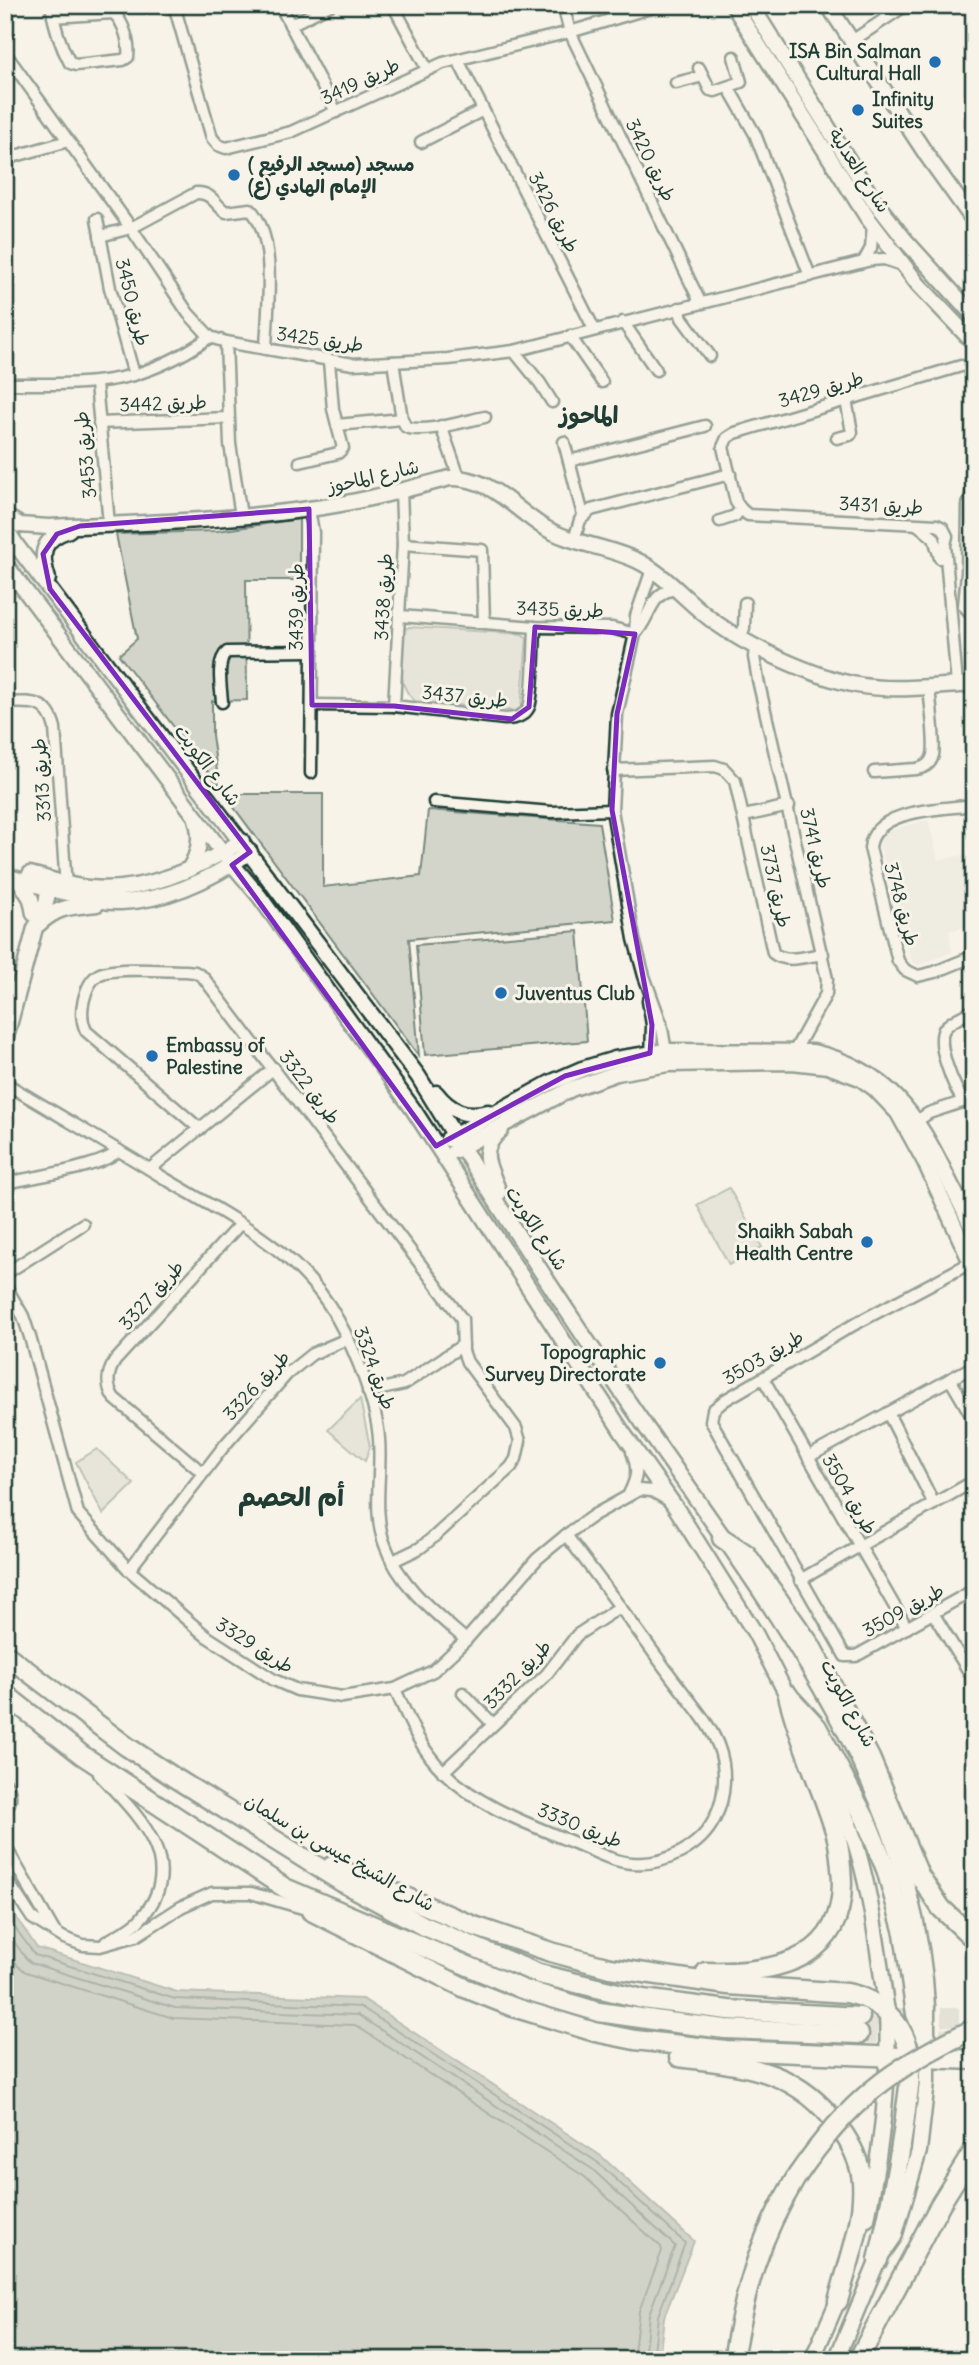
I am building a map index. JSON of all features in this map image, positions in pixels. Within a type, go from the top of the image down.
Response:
[{"type":"highway","points":[[722,1538],[746,1554],[811,1646],[870,1758],[919,1875],[941,1908],[974,1938]]},
{"type":"highway","name":"شارع الشيخ عيسى بن سلمان","points":[[5,1654],[126,1746],[296,1853],[386,1907],[422,1925],[538,1974],[643,1999],[860,2026],[725,2029],[599,2012],[522,1989],[285,1888],[82,1755],[5,1694]]},
{"type":"highway","points":[[575,1959],[658,1969],[746,1973],[785,1965],[803,1957],[825,1939],[834,1927],[843,1899],[838,1847],[812,1764],[796,1731],[788,1695]]},
{"type":"highway","points":[[788,1695],[817,1727],[865,1818],[886,1869],[904,1933],[913,2003],[924,2032],[922,2054]]},
{"type":"highway","points":[[296,1853],[474,1926],[610,1968],[682,1980],[847,1993],[871,2000],[887,2012],[922,2054]]},
{"type":"highway","points":[[285,1888],[306,1909],[465,1987],[525,2012],[670,2055],[753,2068],[779,2077],[814,2098],[830,2114],[852,2147],[862,2182],[861,2209],[838,2301]]},
{"type":"highway","points":[[878,2260],[902,2143],[909,2081],[922,2054],[927,2006]]},
{"type":"highway","points":[[733,2357],[745,2296],[759,2249],[779,2207],[815,2151],[859,2099],[884,2079],[916,2058],[974,2029]]},
{"type":"highway","points":[[595,2032],[647,2042],[712,2049],[794,2054],[922,2054],[974,2060]]},
{"type":"highway","points":[[858,2360],[941,2203],[974,2150]]},
{"type":"main road","name":"شارع العدلية","points":[[733,5],[873,225],[902,265],[974,343]]},
{"type":"main road","points":[[828,5],[928,157],[974,221]]},
{"type":"main road","name":"شارع العدلية","points":[[749,7],[873,199],[905,240],[974,316]]},
{"type":"main road","points":[[459,477],[487,486],[543,527],[574,540],[625,555],[657,573],[701,613],[740,639],[832,679],[856,685],[974,684]]},
{"type":"main road","name":"شارع الماحوز","points":[[5,516],[20,525],[80,526],[241,516],[370,499],[459,477]]},
{"type":"main road","name":"شارع الماحوز","points":[[50,589],[43,562],[47,544],[57,534],[80,526]]},
{"type":"main road","name":"شارع الكويت","points":[[5,527],[418,1076],[616,1384],[788,1633],[825,1697],[874,1795],[911,1894],[924,1956],[927,2006]]},
{"type":"main road","name":"شارع الكويت","points":[[5,564],[227,859],[260,897],[370,1048],[440,1151],[623,1433],[676,1508],[755,1633],[839,1800],[858,1853],[874,1927],[887,2012],[888,2056],[884,2119],[874,2185],[859,2250],[812,2360]]},
{"type":"main road","points":[[189,869],[195,860],[200,841],[193,811]]},
{"type":"main road","points":[[35,921],[63,908],[150,899],[176,892],[211,876],[227,859],[246,847]]},
{"type":"main road","points":[[65,888],[128,886],[162,880],[189,869],[227,859]]},
{"type":"main road","points":[[5,868],[119,902]]},
{"type":"main road","points":[[5,874],[20,881],[45,882]]},
{"type":"main road","points":[[211,876],[232,879],[260,897]]},
{"type":"main road","points":[[5,1041],[12,987],[35,921],[31,900],[20,881]]},
{"type":"main road","points":[[35,921],[42,915],[45,882]]},
{"type":"main road","points":[[440,1151],[513,1111],[550,1083],[614,1059],[651,1060],[795,1050],[831,1056],[864,1070],[894,1092],[973,1265]]},
{"type":"main road","points":[[667,1058],[792,1062],[828,1066],[852,1074],[874,1088],[937,1155],[972,1223],[954,1228]]},
{"type":"main road","points":[[418,1076],[444,1103],[461,1113],[513,1111]]},
{"type":"main road","points":[[504,1212],[498,1187],[488,1168],[486,1150],[513,1111]]},
{"type":"main road","points":[[836,2360],[878,2260]]},
{"type":"street","points":[[51,5],[53,17],[68,60],[73,65],[123,60],[128,57],[121,20],[117,15],[106,12],[53,17]]},
{"type":"street","name":"طريق 3419","points":[[174,5],[212,138],[218,145],[231,148],[285,134],[428,69],[660,5]]},
{"type":"street","points":[[280,5],[335,112]]},
{"type":"street","points":[[290,25],[330,5]]},
{"type":"street","points":[[393,5],[428,69]]},
{"type":"street","name":"طريق 3420","points":[[563,5],[570,32],[700,302]]},
{"type":"street","points":[[852,41],[906,5]]},
{"type":"street","points":[[5,53],[131,228],[188,313],[210,337],[182,355],[134,375],[96,384],[5,384]]},
{"type":"street","points":[[676,83],[701,72],[712,91],[728,87],[741,80],[734,58]]},
{"type":"street","name":"طريق 3426","points":[[458,60],[594,329]]},
{"type":"street","points":[[728,87],[755,134],[810,275]]},
{"type":"street","points":[[421,142],[483,110]]},
{"type":"street","points":[[5,159],[68,141]]},
{"type":"street","name":"طريق 3450","points":[[100,236],[131,228],[200,193],[211,197],[226,212],[247,208],[252,211],[262,226],[267,243],[266,349]]},
{"type":"street","name":"طريق 3450","points":[[97,219],[110,288],[134,375]]},
{"type":"street","points":[[864,261],[871,248],[873,225]]},
{"type":"street","name":"طريق 3425","points":[[210,337],[329,361],[352,363],[514,351],[864,261],[884,259],[902,265]]},
{"type":"street","points":[[679,308],[682,317],[710,356]]},
{"type":"street","points":[[623,322],[656,370]]},
{"type":"street","points":[[570,336],[602,382]]},
{"type":"street","name":"طريق 3442","points":[[226,342],[228,418],[241,516]]},
{"type":"street","points":[[514,351],[552,402]]},
{"type":"street","points":[[300,462],[342,450],[331,393],[329,361]]},
{"type":"street","points":[[393,362],[403,424],[410,429],[485,417]]},
{"type":"street","name":"طريق 3429","points":[[730,474],[723,447],[731,435],[961,366]]},
{"type":"street","name":"طريق 3453","points":[[96,384],[109,524]]},
{"type":"street","points":[[837,438],[852,432],[846,400]]},
{"type":"street","name":"طريق 3442","points":[[99,423],[228,418]]},
{"type":"street","points":[[337,425],[402,419]]},
{"type":"street","points":[[441,426],[459,477]]},
{"type":"street","points":[[569,461],[705,426]]},
{"type":"street","points":[[564,442],[583,515],[574,540]]},
{"type":"street","points":[[583,515],[591,510],[730,474],[736,502],[741,509],[735,516],[720,521]]},
{"type":"street","points":[[964,607],[968,505],[974,484]]},
{"type":"street","name":"طريق 3438","points":[[394,706],[404,544],[401,490]]},
{"type":"street","name":"طريق 3439","points":[[309,509],[313,533],[311,773]]},
{"type":"street","name":"طريق 3431","points":[[741,509],[756,516],[937,525],[943,528],[947,536],[943,555],[948,675],[951,685]]},
{"type":"street","points":[[404,544],[482,550],[484,623]]},
{"type":"street","points":[[651,1060],[652,1025],[644,976],[624,891],[612,810],[617,714],[635,634],[637,611],[657,573]]},
{"type":"street","points":[[635,634],[643,625],[654,600],[666,591],[676,589]]},
{"type":"street","points":[[740,639],[744,628],[745,603]]},
{"type":"street","points":[[947,608],[964,607],[974,617]]},
{"type":"street","name":"طريق 3435","points":[[400,616],[536,627],[612,628],[635,634]]},
{"type":"street","name":"طريق 3437","points":[[313,705],[394,706],[505,719],[519,717],[525,713],[531,700],[536,627]]},
{"type":"street","name":"طريق 3741","points":[[755,647],[758,680],[823,954],[827,989],[795,1050]]},
{"type":"street","points":[[222,702],[221,662],[227,652],[313,651]]},
{"type":"street","points":[[874,772],[923,768],[930,761],[933,749],[929,686]]},
{"type":"street","name":"طريق 3313","points":[[5,703],[33,703],[43,706],[53,717],[65,888]]},
{"type":"street","name":"طريق 3737","points":[[613,770],[715,766],[724,769],[734,781],[744,816],[774,953],[789,959],[823,954]]},
{"type":"street","points":[[434,802],[551,812],[612,810]]},
{"type":"street","name":"طريق 3748","points":[[974,805],[901,816],[887,822],[873,836],[870,848],[902,968],[918,976],[974,956]]},
{"type":"street","points":[[744,816],[789,806]]},
{"type":"street","name":"طريق 3322","points":[[200,1129],[86,1031],[82,1012],[85,995],[93,979],[111,971],[186,971],[200,974],[460,1315],[467,1362],[516,1428],[519,1434],[519,1450],[511,1467],[435,1536],[420,1548],[393,1561]]},
{"type":"street","points":[[644,976],[661,1023],[667,1058]]},
{"type":"street","points":[[969,1100],[957,1093],[941,1036],[946,1027],[974,1010]]},
{"type":"street","points":[[150,1170],[274,1068]]},
{"type":"street","name":"طريق 3324","points":[[5,1083],[240,1224],[283,1252],[311,1278],[338,1318],[375,1412],[379,1440],[379,1513],[384,1545],[409,1587],[466,1640]]},
{"type":"street","points":[[911,1125],[942,1108],[969,1100]]},
{"type":"street","points":[[5,1183],[99,1163],[114,1156],[118,1150]]},
{"type":"street","points":[[5,1274],[83,1224]]},
{"type":"street","name":"طريق 3327","points":[[203,1473],[114,1398],[110,1392],[108,1378],[114,1361],[240,1224]]},
{"type":"street","name":"طريق 3503","points":[[849,1658],[842,1654],[711,1421],[717,1406],[763,1378],[855,1324],[973,1265]]},
{"type":"street","name":"طريق 3329","points":[[5,1285],[23,1317],[30,1337],[78,1513],[129,1570],[206,1636],[274,1680],[297,1690],[342,1697],[395,1689],[433,1671],[466,1640],[537,1559],[566,1535],[628,1496]]},
{"type":"street","name":"طريق 3326","points":[[129,1570],[224,1446],[295,1365],[312,1354],[347,1339]]},
{"type":"street","points":[[368,1392],[404,1384],[463,1345]]},
{"type":"street","points":[[808,1457],[974,1366]]},
{"type":"street","name":"طريق 3504","points":[[763,1378],[907,1628]]},
{"type":"street","points":[[950,1379],[974,1420]]},
{"type":"street","points":[[888,1413],[934,1504]]},
{"type":"street","points":[[623,1433],[637,1472],[637,1478],[628,1496]]},
{"type":"street","points":[[800,1580],[974,1481]]},
{"type":"street","points":[[628,1496],[639,1490],[652,1491],[676,1508]]},
{"type":"street","name":"طريق 3330","points":[[395,1689],[416,1736],[443,1772],[466,1791],[495,1808],[620,1861],[658,1861],[691,1847],[702,1839],[719,1811],[723,1793],[724,1775],[718,1746],[703,1721],[566,1535]]},
{"type":"street","name":"طريق 3509","points":[[849,1658],[974,1590]]},
{"type":"street","name":"طريق 3332","points":[[443,1772],[546,1675],[578,1635],[620,1606]]},
{"type":"street","points":[[933,1614],[972,1674]]},
{"type":"street","points":[[463,1693],[493,1724]]},
{"type":"street","points":[[82,1755],[145,1825],[158,1852],[160,1866],[160,1882],[143,1917],[100,1946]]},
{"type":"street","points":[[5,1782],[11,1797],[5,1811]]},
{"type":"street","points":[[5,1846],[56,1934]]},
{"type":"street","points":[[5,1877],[32,1918],[73,1943],[100,1946],[136,1936],[181,1907],[212,1893],[251,1893],[306,1909]]},
{"type":"highlighted area","points":[[309,509],[312,705],[394,706],[512,719],[529,707],[535,627],[635,634],[617,714],[612,810],[652,1025],[650,1053],[565,1076],[436,1146],[232,865],[250,852],[50,589],[43,554],[57,534],[80,526]]},
{"type":"shaded area","points":[[299,519],[299,580],[246,580],[247,700],[212,701],[212,735],[219,786],[119,655],[137,639],[116,534],[217,531]]},
{"type":"shaded area","points":[[409,627],[522,634],[527,638],[521,708],[516,711],[415,701],[404,686],[401,668],[404,630]]},
{"type":"shaded area","points":[[224,794],[323,794],[323,887],[421,876],[428,810],[599,823],[615,920],[409,939],[419,1056]]},
{"type":"shaded area","points":[[928,820],[938,860],[974,853],[974,924],[949,931],[952,952],[919,965],[912,962],[879,842],[887,831]]},
{"type":"shaded area","name":"Juventus Club","points":[[578,931],[587,1041],[425,1055],[416,945]]},
{"type":"shaded area","points":[[729,1188],[762,1247],[729,1265],[697,1205]]},
{"type":"shaded area","points":[[360,1399],[370,1447],[365,1461],[328,1430]]},
{"type":"shaded area","points":[[97,1449],[134,1484],[103,1514],[76,1462]]},
{"type":"water","points":[[5,1901],[37,1948],[177,1992],[363,1999],[601,2156],[694,2241],[664,2317],[659,2360],[5,2360]]},
{"type":"tunnel","points":[[860,2017],[974,2017]]},
{"type":"tunnel","points":[[859,2034],[961,2037]]},
{"type":"place","name":"ISA Bin Salman Cultural Hall","points":[[935,62]]},
{"type":"place","name":"Infinity Suites","points":[[858,110]]},
{"type":"place","name":"( مسجد الرفيع) مسجد الإمام الهادي (ع)","points":[[234,175]]},
{"type":"place","name":"Juventus Club","points":[[501,993]]},
{"type":"place","name":"Embassy of Palestine","points":[[152,1056]]},
{"type":"place","name":"Shaikh Sabah Health Centre","points":[[867,1242]]},
{"type":"place","name":"Topographic Survey Directorate","points":[[660,1363]]},
{"type":"district","name":"الماحوز","points":[[589,414]]},
{"type":"district","name":"أم الحصم","points":[[291,1496]]}]
